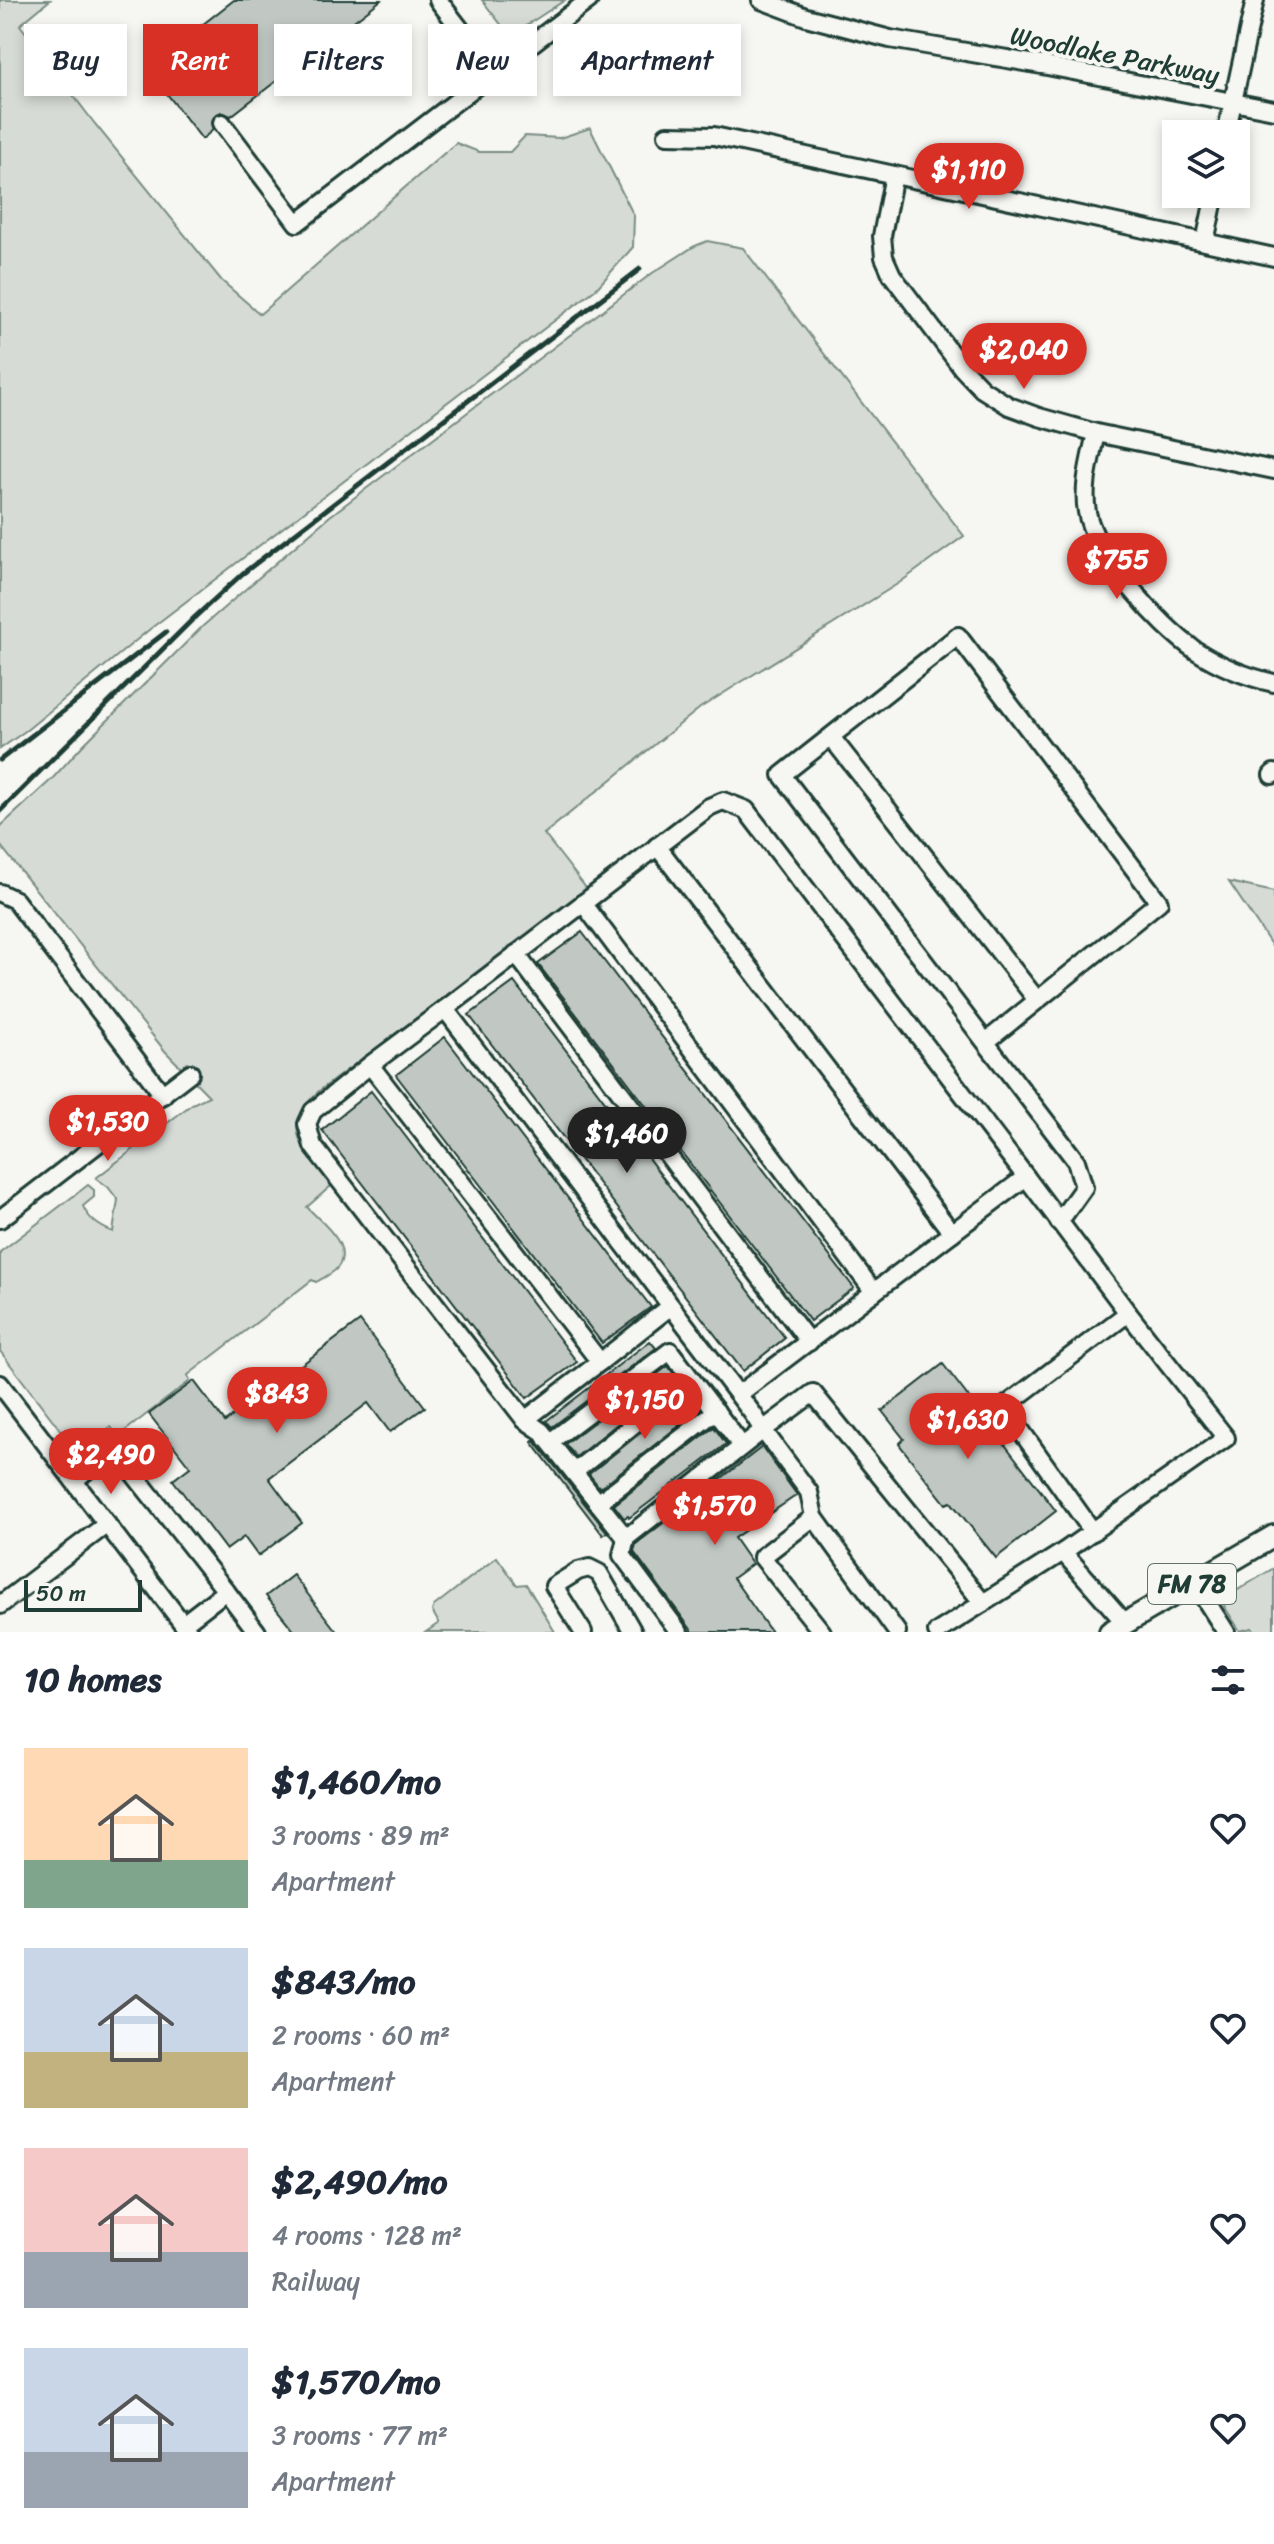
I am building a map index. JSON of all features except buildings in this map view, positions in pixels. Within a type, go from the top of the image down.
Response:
[{"type":"main road","name":"FM 78","points":[[1117,1628],[1274,1536]]},
{"type":"street","points":[[438,0],[456,24]]},
{"type":"street","points":[[537,40],[589,0]]},
{"type":"street","name":"Woodlake Parkway","points":[[761,0],[806,17],[890,39],[1274,110]]},
{"type":"street","points":[[1229,120],[1255,0]]},
{"type":"street","points":[[222,123],[297,223],[464,96]]},
{"type":"street","points":[[667,135],[714,136],[1274,257]]},
{"type":"street","points":[[894,175],[882,236],[884,257],[892,275],[962,368],[982,389],[1009,406],[1096,433],[1274,470]]},
{"type":"street","points":[[1205,242],[1212,208]]},
{"type":"street","points":[[1096,433],[1087,481],[1087,512],[1099,541],[1122,576],[1163,624],[1196,650],[1231,669],[1274,683]]},
{"type":"street","points":[[987,1041],[1159,902],[958,636],[782,775],[1076,1161],[1084,1187],[1059,1222]]},
{"type":"street","points":[[831,737],[1037,1000]]},
{"type":"street","points":[[626,1538],[541,1431],[525,1420],[313,1146],[307,1124],[313,1111],[370,1065],[709,807],[723,801],[746,810],[1226,1438],[1093,1532],[937,1632]]},
{"type":"street","points":[[657,846],[952,1233]]},
{"type":"street","points":[[0,893],[15,900],[163,1095]]},
{"type":"street","points":[[583,903],[874,1292]]},
{"type":"street","points":[[516,954],[809,1342]]},
{"type":"street","points":[[445,1009],[739,1394],[809,1492],[814,1517],[897,1632]]},
{"type":"street","points":[[370,1065],[600,1362]]},
{"type":"street","points":[[0,1219],[190,1073]]},
{"type":"street","points":[[739,1394],[1026,1177]]},
{"type":"street","points":[[525,1420],[671,1306]]},
{"type":"street","points":[[1093,1532],[1004,1407],[1128,1313]]},
{"type":"street","points":[[550,1442],[670,1351],[742,1446]]},
{"type":"street","points":[[574,1472],[691,1379]]},
{"type":"street","points":[[0,1384],[186,1628],[226,1591]]},
{"type":"street","points":[[679,1632],[622,1555],[626,1538],[813,1393],[983,1603]]},
{"type":"street","points":[[598,1503],[716,1411]]},
{"type":"street","points":[[74,1481],[106,1454],[118,1454],[257,1632]]},
{"type":"street","points":[[814,1517],[762,1557],[822,1632]]},
{"type":"street","points":[[0,1605],[107,1524]]},
{"type":"street","points":[[1063,1552],[1117,1628]]},
{"type":"street","points":[[583,1632],[554,1586],[589,1568],[599,1573],[633,1632]]},
{"type":"street","points":[[1194,1582],[1226,1632]]},
{"type":"shaded area","points":[[0,0],[50,0],[20,25],[24,30],[24,96],[74,96],[222,281],[260,314],[456,143],[479,152],[510,152],[525,136],[560,138],[590,128],[634,216],[633,247],[596,289],[150,629],[0,749]]},
{"type":"shaded area","points":[[482,0],[565,0],[528,24],[501,24]]},
{"type":"shaded area","points":[[707,241],[743,248],[964,536],[899,583],[700,708],[544,834],[600,906],[571,905],[557,913],[319,1091],[299,1117],[297,1129],[305,1150],[332,1185],[307,1207],[338,1242],[342,1259],[338,1267],[316,1282],[312,1280],[188,1375],[190,1381],[121,1434],[111,1427],[90,1442],[95,1448],[94,1452],[84,1461],[0,1351],[0,1252],[88,1185],[94,1190],[94,1197],[83,1206],[85,1211],[95,1222],[113,1232],[118,1200],[96,1178],[192,1104],[209,1096],[165,1051],[0,845],[0,827],[52,779],[203,626],[330,516],[651,274]]},
{"type":"shaded area","points":[[1229,882],[1274,892],[1274,949]]},
{"type":"shaded area","points":[[497,1557],[517,1585],[526,1584],[555,1632],[426,1632],[439,1623],[432,1611],[434,1606]]},
{"type":"shaded area","points":[[1274,1568],[1274,1632],[1255,1632],[1252,1628],[1240,1631],[1224,1606],[1228,1596]]},
{"type":"railway","points":[[0,811],[242,574],[640,269]]},
{"type":"railway","points":[[0,760],[166,632]]}]
